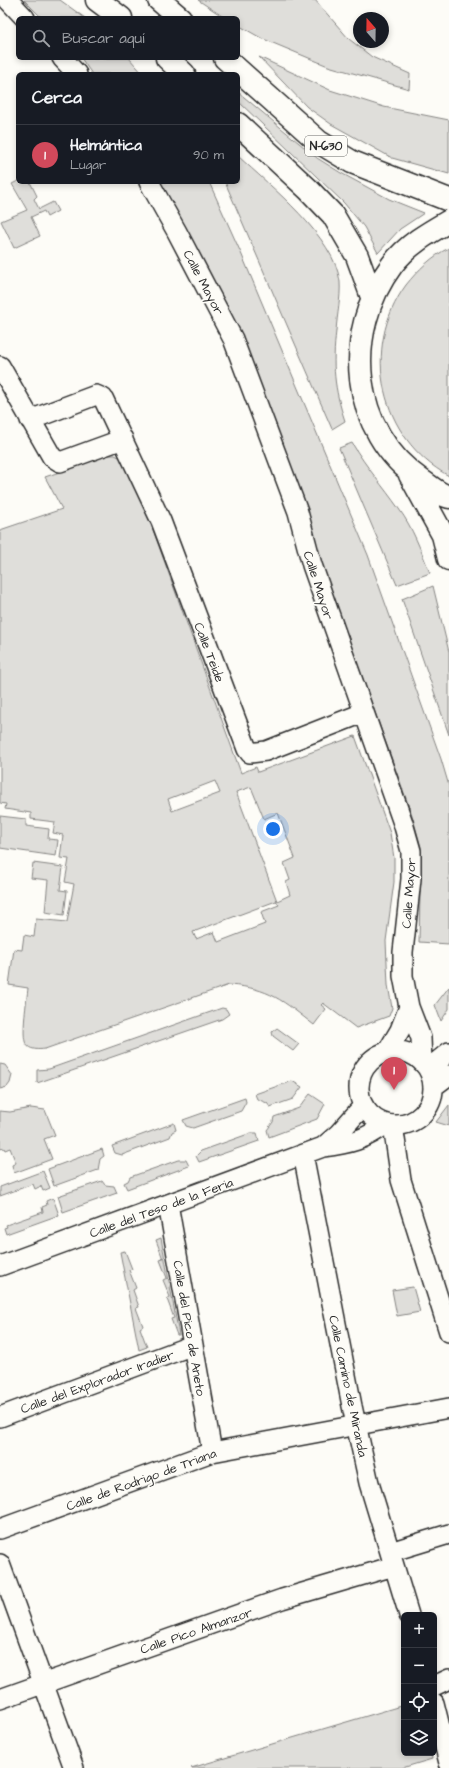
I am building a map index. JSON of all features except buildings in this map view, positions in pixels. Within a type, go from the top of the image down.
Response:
[{"type":"highway","points":[[97,0],[118,16]]},
{"type":"highway","points":[[159,0],[178,16]]},
{"type":"highway","points":[[169,60],[182,72]]},
{"type":"highway","name":"N-630","points":[[227,60],[319,142],[352,162],[449,200]]},
{"type":"highway","points":[[240,126],[308,189],[333,215],[357,256],[372,297]]},
{"type":"highway","points":[[449,221],[420,238],[392,264],[372,297],[362,328],[359,360],[362,392],[372,422],[388,449],[409,472],[442,495],[449,497]]},
{"type":"highway","points":[[409,472],[443,535],[449,559]]},
{"type":"street","points":[[8,0],[23,16]]},
{"type":"street","points":[[64,60],[74,72]]},
{"type":"street","name":"Calle Mayor","points":[[150,184],[233,339],[298,512],[312,565],[403,823],[411,851],[411,879],[403,958],[403,976],[409,1007],[421,1038],[425,1066]]},
{"type":"street","points":[[0,366],[52,457],[60,462],[123,439]]},
{"type":"street","name":"Calle Teide","points":[[30,420],[96,395],[103,398],[161,521],[241,734],[250,753],[266,751],[363,713]]},
{"type":"street","points":[[387,1052],[400,1030],[409,1007]]},
{"type":"street","points":[[400,1051],[411,1054],[425,1066],[433,1087],[431,1100],[425,1111],[413,1121],[404,1124],[390,1124],[379,1121],[363,1106],[359,1087],[362,1074],[367,1065],[374,1058],[387,1052],[400,1051]]},
{"type":"street","points":[[425,1066],[449,1052]]},
{"type":"street","points":[[433,1087],[449,1075]]},
{"type":"street","name":"Calle del Teso de la Feria","points":[[323,1147],[338,1134],[363,1106]]},
{"type":"street","points":[[390,1124],[401,1180],[449,1332]]},
{"type":"street","name":"Calle del Teso de la Feria","points":[[0,1266],[323,1147],[346,1145],[360,1140],[390,1124]]},
{"type":"street","name":"Calle Camino de Miranda","points":[[303,1154],[369,1483],[408,1612]]},
{"type":"street","name":"Calle del Pico de Aneto","points":[[168,1204],[212,1452]]},
{"type":"street","name":"Calle del Explorador Iradier","points":[[0,1417],[193,1345]]},
{"type":"street","name":"Calle de Rodrigo de Triana","points":[[0,1529],[212,1452],[449,1408]]},
{"type":"street","name":"Calle Pico Almanzor","points":[[0,1699],[282,1600],[392,1559],[449,1534]]},
{"type":"street","points":[[0,1564],[74,1768]]},
{"type":"street","points":[[437,1685],[449,1679]]},
{"type":"street","points":[[437,1715],[449,1763]]},
{"type":"shaded area","points":[[24,0],[60,0],[82,16],[40,16]]},
{"type":"shaded area","points":[[198,0],[315,0],[353,42],[353,48],[360,48],[372,57],[410,74],[409,89],[328,66],[261,38],[240,26],[240,16],[222,16]]},
{"type":"shaded area","points":[[259,57],[330,90],[384,107],[449,120],[449,174],[392,158],[331,124],[307,107]]},
{"type":"shaded area","points":[[82,60],[131,60],[141,72],[91,72]]},
{"type":"shaded area","points":[[240,94],[317,158],[389,199],[424,213],[400,229],[378,253],[364,227],[344,203],[240,103]]},
{"type":"shaded area","points":[[240,158],[299,213],[314,230],[335,265],[340,282],[340,288],[334,366],[338,398],[345,421],[332,429],[226,184],[240,184]]},
{"type":"shaded area","points":[[16,182],[16,184],[31,184],[37,196],[34,199],[39,209],[53,202],[58,211],[47,217],[44,211],[31,217],[40,236],[14,248],[1,221],[27,210],[12,184]]},
{"type":"shaded area","points":[[160,184],[210,184],[241,253],[368,555],[441,759],[449,786],[449,944],[419,942],[421,847],[412,815],[324,571]]},
{"type":"shaded area","points":[[449,248],[449,476],[425,460],[407,439],[393,416],[384,390],[381,363],[384,336],[392,310],[406,285],[426,264]]},
{"type":"shaded area","points":[[352,443],[404,516],[430,573],[397,585],[339,448]]},
{"type":"shaded area","points":[[108,455],[115,455],[121,458],[148,516],[241,773],[256,767],[258,772],[355,736],[390,833],[394,858],[394,882],[386,941],[388,985],[392,1008],[389,1016],[356,1028],[323,1003],[321,1005],[326,1009],[314,1025],[275,997],[255,989],[229,985],[45,1049],[37,1049],[27,1046],[24,1025],[28,988],[9,985],[14,949],[22,950],[24,935],[34,937],[36,919],[67,922],[74,884],[65,882],[69,859],[60,858],[63,835],[53,833],[55,822],[31,819],[31,813],[5,809],[6,804],[0,803],[0,530],[62,509],[45,477]],"holes":[[[215,781],[220,793],[172,811],[168,799]],[[251,787],[264,819],[278,813],[295,858],[284,863],[290,880],[286,882],[290,895],[277,901],[236,792]],[[276,901],[279,905],[261,912],[265,924],[218,942],[214,932],[196,939],[193,932]]]},
{"type":"shaded area","points":[[433,586],[449,652],[449,735],[402,599]]},
{"type":"shaded area","points":[[0,816],[26,819],[26,826],[49,829],[48,839],[58,840],[56,856],[0,848]]},
{"type":"shaded area","points":[[33,863],[63,867],[60,890],[67,891],[64,915],[45,912],[48,880],[31,878]]},
{"type":"shaded area","points":[[449,987],[449,1009],[441,1021],[435,1005]]},
{"type":"shaded area","points":[[222,1008],[226,1009],[229,1014],[222,1019],[37,1083],[37,1070],[49,1069]]},
{"type":"shaded area","points":[[277,1028],[299,1044],[293,1051],[273,1036],[272,1032]]},
{"type":"shaded area","points":[[0,1064],[5,1065],[12,1075],[10,1083],[7,1087],[0,1089]]},
{"type":"shaded area","points":[[292,1081],[302,1087],[293,1099],[270,1107],[267,1103],[257,1099],[255,1094]]},
{"type":"shaded area","points":[[310,1094],[325,1104],[317,1119],[269,1137],[267,1130],[273,1122],[274,1117],[299,1108]]},
{"type":"shaded area","points":[[245,1098],[246,1102],[241,1111],[193,1128],[186,1126],[183,1120]]},
{"type":"shaded area","points":[[449,1105],[449,1126],[436,1122]]},
{"type":"shaded area","points":[[31,1108],[45,1110],[55,1135],[44,1139],[52,1159],[14,1173],[12,1165],[16,1163],[10,1148],[5,1150],[4,1148],[0,1149],[0,1111],[10,1112]]},
{"type":"shaded area","points":[[174,1123],[176,1130],[172,1132],[170,1137],[122,1155],[115,1153],[112,1146]]},
{"type":"shaded area","points":[[251,1133],[257,1133],[259,1141],[199,1162],[196,1156],[201,1151]]},
{"type":"shaded area","points":[[102,1149],[104,1156],[100,1159],[98,1170],[54,1186],[48,1169]]},
{"type":"shaded area","points":[[178,1160],[186,1160],[189,1166],[127,1189],[124,1183],[128,1181],[130,1177]]},
{"type":"shaded area","points":[[43,1171],[50,1188],[43,1191],[41,1186],[35,1189],[33,1184],[0,1196],[0,1187]]},
{"type":"shaded area","points":[[102,1181],[105,1185],[114,1186],[117,1193],[63,1212],[58,1196]]},
{"type":"shaded area","points":[[53,1198],[59,1215],[6,1234],[4,1228],[7,1227],[6,1225],[43,1212],[42,1207],[47,1205],[46,1201]]},
{"type":"shaded area","points":[[161,1238],[179,1335],[177,1335],[171,1319],[174,1318],[167,1299],[170,1297],[163,1280],[167,1278],[160,1260],[163,1259],[156,1240]]},
{"type":"shaded area","points":[[125,1251],[132,1269],[129,1270],[136,1288],[133,1290],[139,1307],[136,1308],[143,1326],[140,1328],[147,1347],[139,1350],[120,1252]]},
{"type":"shaded area","points":[[413,1287],[420,1312],[397,1316],[392,1290]]},
{"type":"shaded area","points":[[401,1706],[401,1756],[432,1756],[432,1759],[402,1768],[191,1768]]},
{"type":"place","name":"Helmántica","points":[[394,1090]]}]
